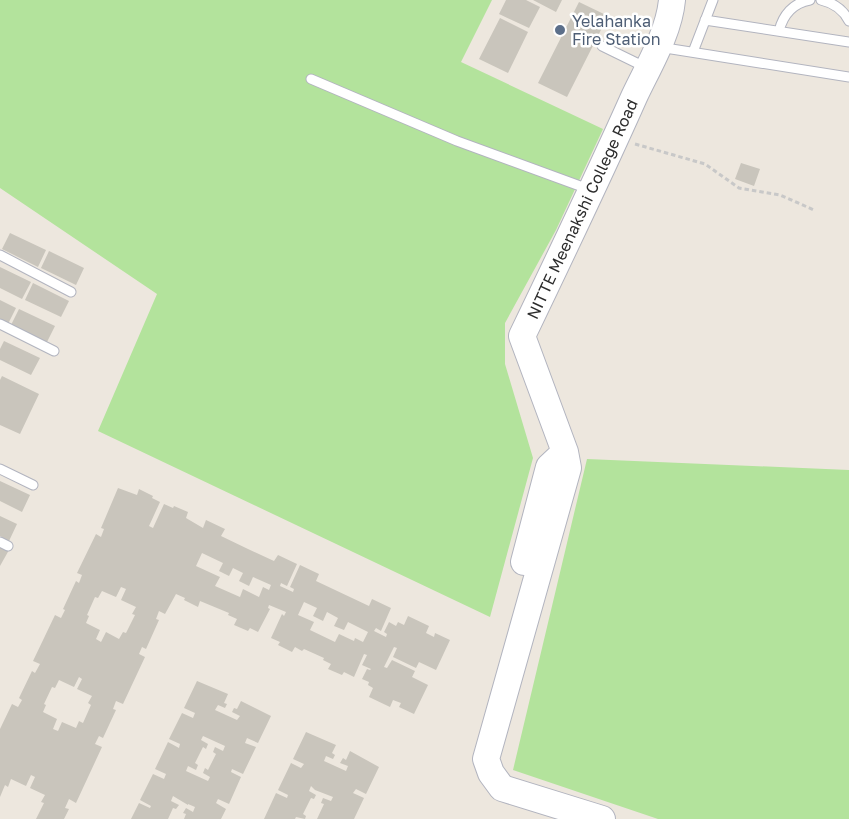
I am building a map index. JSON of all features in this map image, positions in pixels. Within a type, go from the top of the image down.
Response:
[{"type":"street","name":"NITTE Meenakshi College Road","points":[[602,819],[502,788],[490,773],[486,759],[568,468],[565,452],[522,336],[593,191],[671,12],[672,0]]},
{"type":"street","points":[[554,819],[493,800],[477,779],[471,759],[549,467],[565,452]]},
{"type":"lane","points":[[693,52],[713,0]]},
{"type":"lane","points":[[778,31],[780,23],[790,9],[810,0]]},
{"type":"lane","points":[[821,0],[840,8],[849,21]]},
{"type":"lane","points":[[705,20],[849,42]]},
{"type":"lane","points":[[602,46],[652,57],[693,52],[849,77]]},
{"type":"lane","points":[[311,80],[457,141],[593,191]]},
{"type":"lane","points":[[0,255],[71,292]]},
{"type":"lane","points":[[0,324],[54,351]]},
{"type":"lane","points":[[0,469],[33,485]]},
{"type":"path","points":[[616,138],[705,164],[740,188],[780,195],[814,210]]},
{"type":"green space","points":[[0,0],[492,0],[461,62],[603,129],[556,230],[505,323],[505,364],[533,458],[490,617],[98,431],[157,294],[0,188]]},
{"type":"green space","points":[[587,459],[849,470],[849,819],[658,819],[513,770]]},
{"type":"building","points":[[506,0],[526,0],[540,7],[529,28],[499,14]]},
{"type":"building","points":[[533,0],[562,0],[556,12]]},
{"type":"building","points":[[579,2],[608,16],[567,97],[538,83]]},
{"type":"building","points":[[500,18],[528,32],[508,73],[479,59]]},
{"type":"building","points":[[741,163],[760,169],[754,186],[735,179]]},
{"type":"building","points":[[10,233],[46,250],[38,267],[2,249]]},
{"type":"building","points":[[49,251],[84,268],[76,285],[41,268]]},
{"type":"building","points":[[0,267],[31,282],[22,299],[0,288]]},
{"type":"building","points":[[33,283],[69,301],[61,317],[25,300]]},
{"type":"building","points":[[0,300],[16,308],[8,324],[0,320]]},
{"type":"building","points":[[19,309],[55,326],[47,342],[11,325]]},
{"type":"building","points":[[4,341],[40,358],[31,375],[0,360],[0,349]]},
{"type":"building","points":[[2,376],[39,394],[20,434],[0,425],[0,380]]},
{"type":"building","points":[[0,481],[30,495],[22,512],[0,501]]},
{"type":"building","points":[[118,488],[137,495],[139,489],[160,502],[149,526],[153,528],[164,504],[173,508],[174,506],[188,512],[186,518],[203,528],[206,520],[225,529],[221,536],[274,561],[278,555],[297,564],[287,586],[281,583],[280,586],[293,592],[294,589],[290,587],[300,565],[319,574],[316,581],[369,606],[372,599],[391,608],[381,631],[376,628],[374,631],[386,637],[387,634],[384,632],[389,622],[396,626],[398,622],[404,625],[408,616],[429,626],[426,633],[434,637],[435,633],[450,640],[436,670],[419,662],[416,668],[393,657],[397,648],[394,647],[384,667],[387,668],[392,660],[415,671],[412,677],[428,685],[414,714],[399,707],[401,703],[393,700],[390,707],[369,697],[373,688],[368,685],[369,682],[362,679],[367,669],[371,669],[362,665],[367,655],[364,654],[354,677],[344,672],[342,675],[328,669],[331,664],[323,660],[324,658],[304,649],[302,651],[295,647],[292,652],[278,645],[280,642],[271,638],[282,614],[284,616],[286,612],[269,605],[270,609],[258,632],[250,628],[248,631],[234,625],[237,619],[228,615],[229,613],[200,601],[198,607],[176,594],[165,614],[159,611],[156,619],[159,620],[146,649],[142,647],[139,654],[145,657],[123,704],[116,701],[113,709],[116,710],[103,738],[99,736],[95,744],[102,747],[76,803],[69,799],[65,808],[69,809],[64,819],[36,819],[44,803],[41,802],[45,795],[30,788],[35,777],[31,775],[26,786],[11,779],[8,787],[5,785],[0,797],[0,729],[12,704],[18,707],[22,700],[19,698],[32,671],[35,673],[40,664],[33,661],[55,615],[61,618],[76,581],[79,583],[82,575],[77,573],[96,534],[101,537],[104,529],[101,528]],"holes":[[[202,553],[223,563],[219,571],[229,576],[233,568],[243,573],[239,581],[249,586],[253,577],[271,585],[269,590],[263,587],[259,597],[243,589],[240,597],[215,586],[220,577],[196,566]],[[121,587],[126,589],[121,600],[136,607],[132,614],[135,615],[126,633],[123,632],[119,639],[106,632],[101,642],[96,639],[100,630],[86,623],[89,616],[87,615],[95,597],[98,598],[102,591],[116,597]],[[304,602],[317,608],[313,616],[323,621],[327,612],[338,618],[334,626],[344,630],[348,622],[368,632],[363,642],[355,638],[354,641],[339,634],[335,642],[310,630],[314,622],[298,615]],[[79,677],[82,679],[77,689],[92,696],[88,703],[91,705],[83,723],[79,721],[76,728],[62,722],[58,731],[53,729],[57,719],[43,712],[52,687],[55,688],[59,680],[74,687]]]},
{"type":"building","points":[[0,516],[17,524],[9,541],[0,536]]},
{"type":"building","points":[[0,546],[9,550],[0,566]]},
{"type":"building","points":[[197,681],[228,694],[224,703],[227,704],[225,708],[218,705],[215,710],[237,720],[240,716],[232,712],[234,708],[237,709],[241,701],[271,716],[258,743],[247,738],[245,743],[256,747],[243,774],[232,769],[231,772],[241,777],[229,804],[218,799],[216,803],[226,809],[221,819],[184,819],[186,814],[183,813],[186,808],[193,812],[195,807],[173,796],[171,801],[179,805],[176,809],[173,808],[168,819],[131,819],[139,803],[150,808],[151,806],[140,800],[153,774],[164,779],[166,774],[155,769],[168,742],[179,748],[180,744],[169,739],[182,713],[193,718],[195,713],[184,708]],"holes":[[[203,736],[225,746],[223,751],[215,747],[213,752],[216,754],[208,770],[205,768],[203,773],[210,777],[208,781],[186,771],[188,766],[196,770],[198,765],[195,763],[203,747],[206,749],[208,744],[201,740]]]},
{"type":"building","points":[[306,732],[336,745],[332,753],[335,755],[333,759],[326,756],[324,761],[346,771],[348,766],[340,763],[343,758],[346,760],[350,751],[379,767],[366,794],[356,789],[353,793],[364,798],[354,819],[317,819],[324,804],[321,803],[323,798],[331,801],[333,797],[311,786],[309,791],[316,795],[314,799],[311,798],[303,814],[306,816],[305,819],[296,817],[295,819],[264,819],[276,793],[287,798],[288,795],[278,790],[291,763],[301,768],[304,764],[293,759]]},
{"type":"place","name":"Yelahanka Fire Station","points":[[560,30]]}]
